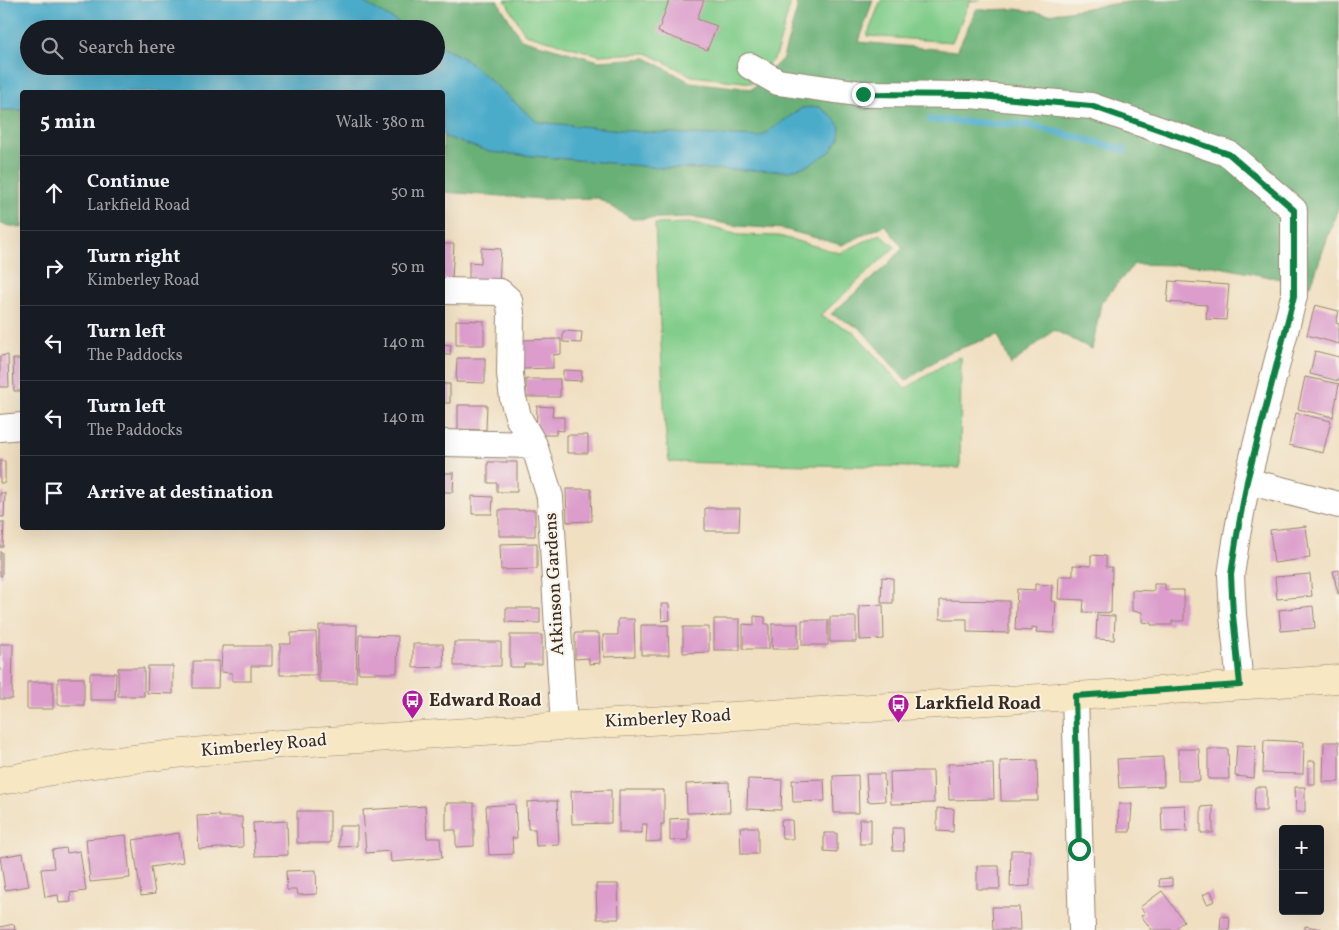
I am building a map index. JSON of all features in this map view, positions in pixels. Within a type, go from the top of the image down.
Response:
[{"type":"street","points":[[750,66],[778,82],[863,94],[970,95],[1091,106],[1229,154],[1294,210],[1294,296],[1247,481],[1231,575],[1240,685]]},
{"type":"street","name":"Atkinson Gardens","points":[[445,291],[500,292],[509,300],[511,313],[510,374],[513,399],[519,419],[534,445],[550,497],[564,726]]},
{"type":"street","points":[[0,428],[20,426]]},
{"type":"street","points":[[445,443],[534,445]]},
{"type":"street","points":[[1247,481],[1339,505]]},
{"type":"street","name":"Kimberley Road","points":[[0,781],[77,766],[182,753],[280,744],[1339,679]]},
{"type":"street","points":[[1075,696],[1082,930]]},
{"type":"green space","points":[[359,0],[497,0],[521,39],[599,61],[646,58],[690,82],[752,89],[783,58],[797,9],[796,0],[873,0],[859,42],[957,51],[976,10],[1016,9],[1048,14],[1140,0],[1339,0],[1339,205],[1311,285],[1214,266],[1134,264],[1101,303],[1092,349],[1054,330],[1011,365],[998,335],[947,353],[906,381],[860,328],[831,314],[887,265],[903,248],[885,225],[842,245],[783,229],[737,226],[691,217],[632,219],[598,198],[542,199],[445,192],[445,137],[490,152],[664,168],[788,171],[832,116],[819,107],[802,108],[760,137],[643,132],[537,122],[468,61],[445,48],[445,20],[394,20]]},
{"type":"green space","points":[[505,0],[789,0],[790,5],[776,56],[752,83],[692,76],[647,53],[599,55],[525,34]]},
{"type":"green space","points":[[881,0],[981,0],[970,1],[952,42],[867,36]]},
{"type":"green space","points":[[0,110],[20,110],[20,228],[0,224]]},
{"type":"green space","points":[[695,223],[738,235],[779,236],[840,253],[880,234],[895,247],[820,316],[854,332],[905,389],[948,362],[961,357],[960,468],[669,462],[665,426],[655,224]]},
{"type":"water","points":[[0,0],[359,0],[394,20],[20,20],[20,75],[445,75],[445,48],[468,61],[537,122],[643,132],[760,137],[802,108],[819,107],[832,116],[840,127],[839,139],[830,152],[809,165],[788,171],[664,168],[490,152],[445,137],[445,90],[20,90],[20,110],[0,110]]},
{"type":"building","points":[[669,0],[704,0],[697,19],[717,26],[707,50],[658,32]]},
{"type":"building","points":[[445,244],[454,244],[452,280],[445,279]]},
{"type":"building","points":[[481,248],[501,249],[499,283],[469,281],[469,262],[481,263]]},
{"type":"building","points":[[1169,281],[1229,285],[1226,320],[1206,319],[1207,305],[1167,302]]},
{"type":"building","points":[[1315,305],[1339,311],[1336,323],[1339,324],[1339,344],[1307,335]]},
{"type":"building","points":[[456,320],[484,321],[484,345],[456,345]]},
{"type":"building","points":[[563,331],[582,332],[581,343],[563,342]]},
{"type":"building","points":[[561,339],[561,354],[553,355],[553,368],[523,369],[522,340]]},
{"type":"building","points":[[445,344],[451,345],[450,355],[445,355]]},
{"type":"building","points":[[1315,351],[1339,357],[1339,381],[1310,374]]},
{"type":"building","points":[[8,355],[9,387],[0,387],[0,356]]},
{"type":"building","points":[[457,358],[485,358],[485,383],[456,382]]},
{"type":"building","points":[[13,359],[20,359],[20,391],[14,391]]},
{"type":"building","points":[[563,370],[582,371],[581,381],[563,380]]},
{"type":"building","points":[[1305,377],[1339,384],[1333,417],[1298,409]]},
{"type":"building","points":[[526,379],[560,379],[560,397],[526,397]]},
{"type":"building","points":[[445,384],[450,384],[450,403],[445,403]]},
{"type":"building","points":[[458,405],[487,405],[486,430],[458,429]]},
{"type":"building","points":[[537,406],[553,407],[552,417],[564,417],[564,431],[556,430],[556,435],[536,435]]},
{"type":"building","points":[[1296,413],[1331,421],[1323,453],[1289,445]]},
{"type":"building","points":[[567,435],[588,435],[588,453],[567,453]]},
{"type":"building","points":[[0,461],[5,461],[5,483],[0,483]]},
{"type":"building","points":[[488,462],[517,462],[517,492],[497,492],[497,483],[488,483]]},
{"type":"building","points":[[445,473],[454,473],[453,492],[445,492]]},
{"type":"building","points":[[566,489],[591,489],[592,521],[567,522]]},
{"type":"building","points":[[0,493],[5,493],[4,517],[0,517]]},
{"type":"building","points":[[472,496],[493,497],[492,514],[472,514]]},
{"type":"building","points":[[705,508],[740,508],[739,531],[705,531]]},
{"type":"building","points":[[499,510],[535,510],[535,536],[499,536]]},
{"type":"building","points":[[0,522],[4,522],[3,547],[0,547]]},
{"type":"building","points":[[1306,526],[1310,558],[1274,563],[1270,530]]},
{"type":"building","points":[[537,543],[537,569],[501,570],[500,544]]},
{"type":"building","points":[[0,552],[2,552],[2,576],[0,576]]},
{"type":"building","points":[[1091,555],[1106,556],[1106,567],[1112,567],[1111,613],[1083,612],[1084,600],[1058,599],[1059,576],[1073,576],[1073,565],[1091,566]]},
{"type":"building","points":[[1339,570],[1339,594],[1338,594],[1333,571]]},
{"type":"building","points":[[1310,574],[1312,596],[1277,599],[1275,577]]},
{"type":"building","points":[[882,577],[893,578],[893,603],[881,603]]},
{"type":"building","points":[[1035,584],[1052,585],[1051,601],[1056,602],[1054,633],[1036,632],[1037,628],[1032,627],[1032,631],[1015,630],[1017,589],[1035,590]]},
{"type":"building","points":[[1154,584],[1165,584],[1165,590],[1184,590],[1184,621],[1172,621],[1172,625],[1151,625],[1151,623],[1142,622],[1142,612],[1132,611],[1132,590],[1154,591]]},
{"type":"building","points":[[940,600],[1009,601],[1009,633],[967,632],[967,619],[940,619]]},
{"type":"building","points":[[661,604],[669,604],[670,620],[662,621]]},
{"type":"building","points":[[883,605],[884,639],[860,640],[859,606]]},
{"type":"building","points":[[1313,606],[1315,628],[1281,631],[1279,610]]},
{"type":"building","points":[[506,608],[540,608],[540,623],[506,622]]},
{"type":"building","points":[[1097,615],[1115,616],[1114,640],[1096,639]]},
{"type":"building","points":[[754,616],[765,617],[765,624],[769,624],[769,649],[743,649],[743,624],[754,625]]},
{"type":"building","points":[[830,617],[856,617],[856,642],[830,642]]},
{"type":"building","points":[[618,619],[634,619],[635,656],[604,657],[603,635],[618,635]]},
{"type":"building","points":[[714,619],[740,619],[740,650],[714,650]]},
{"type":"building","points":[[802,620],[828,620],[828,645],[802,645]]},
{"type":"building","points":[[772,624],[798,624],[798,649],[772,649]]},
{"type":"building","points":[[319,625],[357,625],[356,682],[319,682]]},
{"type":"building","points":[[641,625],[668,625],[669,655],[641,655]]},
{"type":"building","points":[[683,627],[709,627],[709,652],[683,653]]},
{"type":"building","points":[[316,632],[317,675],[280,675],[280,644],[291,644],[291,633]]},
{"type":"building","points":[[575,633],[599,633],[600,663],[589,664],[589,658],[575,659]]},
{"type":"building","points":[[359,635],[398,636],[397,673],[358,673]]},
{"type":"building","points":[[510,635],[542,635],[542,664],[524,664],[524,667],[510,667]]},
{"type":"building","points":[[454,642],[501,642],[501,666],[454,666]]},
{"type":"building","points":[[0,644],[13,644],[12,699],[0,699]]},
{"type":"building","points":[[413,644],[443,644],[444,667],[413,668]]},
{"type":"building","points":[[222,646],[272,646],[272,666],[251,666],[251,681],[232,681],[232,673],[221,672]]},
{"type":"building","points":[[193,661],[219,661],[218,688],[193,688]]},
{"type":"building","points":[[148,666],[173,666],[173,694],[147,693]]},
{"type":"building","points":[[118,668],[144,668],[144,696],[118,696]]},
{"type":"building","points":[[90,673],[116,673],[115,700],[90,700]]},
{"type":"building","points":[[58,678],[84,678],[84,705],[58,705]]},
{"type":"building","points":[[27,682],[53,682],[53,709],[27,709]]},
{"type":"building","points":[[1264,740],[1304,742],[1303,774],[1263,773]]},
{"type":"building","points":[[1324,742],[1339,742],[1339,782],[1323,782]]},
{"type":"building","points":[[1237,745],[1256,746],[1254,778],[1235,776]]},
{"type":"building","points":[[1178,749],[1199,749],[1200,781],[1178,781]]},
{"type":"building","points":[[1208,749],[1228,749],[1229,779],[1208,779]]},
{"type":"building","points":[[1163,757],[1164,786],[1119,788],[1117,759]]},
{"type":"building","points":[[1037,760],[1038,801],[1001,801],[1000,761]]},
{"type":"building","points":[[1308,761],[1315,761],[1315,784],[1308,784]]},
{"type":"building","points":[[993,763],[994,799],[949,800],[948,764]]},
{"type":"building","points":[[933,771],[934,803],[891,804],[890,772]]},
{"type":"building","points":[[866,774],[884,774],[885,801],[868,802]]},
{"type":"building","points":[[858,775],[859,813],[834,813],[833,776]]},
{"type":"building","points":[[748,779],[782,780],[781,810],[747,809]]},
{"type":"building","points":[[824,779],[825,801],[793,802],[792,780]]},
{"type":"building","points":[[729,782],[730,812],[687,813],[686,784]]},
{"type":"building","points":[[1255,787],[1266,787],[1266,811],[1254,811]]},
{"type":"building","points":[[1295,787],[1305,787],[1305,812],[1296,812]]},
{"type":"building","points":[[611,790],[611,823],[572,824],[571,791]]},
{"type":"building","points":[[619,790],[664,790],[664,824],[661,824],[661,841],[646,842],[647,824],[642,824],[642,833],[619,833]]},
{"type":"building","points":[[557,801],[559,845],[536,846],[535,829],[528,829],[527,802]]},
{"type":"building","points":[[446,803],[474,803],[474,846],[456,847],[456,830],[446,830]]},
{"type":"building","points":[[515,804],[517,838],[512,838],[513,854],[489,855],[486,806]]},
{"type":"building","points":[[1119,804],[1132,804],[1130,832],[1118,832]]},
{"type":"building","points":[[1185,805],[1187,831],[1162,832],[1161,806]]},
{"type":"building","points":[[425,806],[427,838],[440,838],[442,858],[391,862],[390,851],[366,853],[363,810]]},
{"type":"building","points":[[1213,806],[1213,833],[1201,833],[1201,807]]},
{"type":"building","points":[[937,808],[954,809],[953,832],[937,831]]},
{"type":"building","points":[[297,811],[330,811],[330,843],[297,843]]},
{"type":"building","points":[[219,815],[219,817],[242,817],[243,847],[199,849],[197,816]]},
{"type":"building","points":[[688,818],[688,840],[670,841],[670,819]]},
{"type":"building","points":[[859,819],[871,819],[871,844],[860,844]]},
{"type":"building","points":[[781,820],[792,820],[793,839],[782,839]]},
{"type":"building","points":[[287,821],[288,855],[255,856],[253,823]]},
{"type":"building","points":[[339,826],[357,826],[357,846],[339,847]]},
{"type":"building","points":[[740,827],[758,827],[758,854],[741,854]]},
{"type":"building","points":[[892,828],[903,828],[904,851],[893,851]]},
{"type":"building","points":[[179,833],[183,862],[151,867],[155,894],[141,896],[133,840]]},
{"type":"building","points":[[824,833],[837,833],[837,852],[824,851]]},
{"type":"building","points":[[126,835],[130,878],[90,882],[86,839]]},
{"type":"building","points":[[66,848],[67,853],[80,851],[86,891],[70,893],[71,902],[59,903],[58,895],[45,897],[41,869],[54,868],[52,850]]},
{"type":"building","points":[[1011,850],[1030,850],[1030,886],[1010,887]]},
{"type":"building","points":[[23,853],[29,886],[5,890],[0,857]]},
{"type":"building","points":[[977,866],[999,866],[1000,889],[977,889]]},
{"type":"building","points":[[316,870],[317,894],[298,895],[297,890],[287,890],[286,871]]},
{"type":"building","points":[[1172,878],[1172,886],[1160,887],[1159,879]]},
{"type":"building","points":[[596,884],[618,884],[619,919],[597,919]]},
{"type":"building","points":[[1162,891],[1184,921],[1177,927],[1180,930],[1152,930],[1141,916],[1145,913],[1140,907]]},
{"type":"building","points":[[1211,891],[1215,901],[1207,904],[1203,895]]},
{"type":"building","points":[[992,907],[1019,907],[1020,930],[993,930]]},
{"type":"building","points":[[1221,916],[1230,917],[1229,930],[1220,930]]},
{"type":"building","points":[[14,924],[15,930],[0,930],[0,927]]},
{"type":"building","points":[[1305,926],[1322,929],[1322,930],[1305,930]]},
{"type":"waterway","points":[[930,120],[1030,125],[1125,150]]},
{"type":"place","name":"Edward Road","points":[[413,720]]},
{"type":"place","name":"Larkfield Road","points":[[899,723]]},
{"type":"route","points":[[863,94],[970,95],[1091,106],[1229,154],[1294,210],[1294,296],[1247,481],[1231,575],[1240,685],[1075,696],[1079,849]]}]
